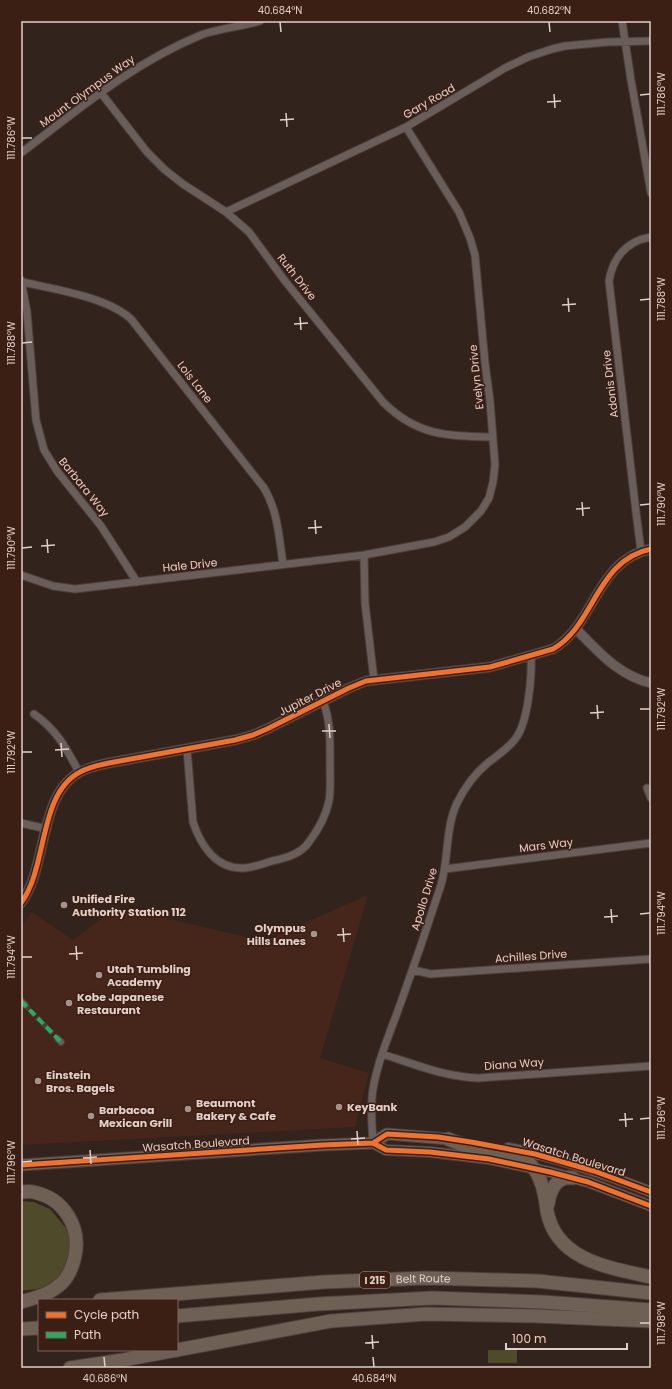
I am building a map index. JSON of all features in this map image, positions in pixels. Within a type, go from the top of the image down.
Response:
[{"type":"highway","points":[[448,1139],[470,1147],[520,1157],[530,1163],[543,1188],[551,1224],[558,1236],[568,1247],[580,1256],[594,1262],[651,1277]]},
{"type":"highway","points":[[548,1212],[549,1196],[556,1183],[565,1177],[573,1178]]},
{"type":"highway","points":[[21,1192],[33,1192],[48,1198],[61,1206],[71,1218],[75,1232],[76,1248],[69,1273],[63,1282],[48,1294],[21,1302]]},
{"type":"highway","name":"Belt Route","points":[[112,1299],[324,1282],[426,1278],[537,1281],[651,1293]]},
{"type":"highway","name":"Belt Route","points":[[178,1316],[318,1304],[432,1298],[543,1302],[651,1310]]},
{"type":"highway","points":[[21,1306],[38,1305]]},
{"type":"highway","points":[[178,1350],[331,1321],[426,1314],[651,1320]]},
{"type":"highway","points":[[21,1329],[38,1328]]},
{"type":"highway","points":[[70,1368],[172,1351]]},
{"type":"main road","name":"Wasatch Boulevard","points":[[21,1165],[373,1143],[387,1134],[448,1139],[510,1148],[594,1171],[651,1192]]},
{"type":"main road","name":"Wasatch Boulevard","points":[[373,1143],[386,1150],[460,1155],[502,1161],[533,1168],[573,1178],[651,1206]]},
{"type":"street","name":"Mount Olympus Way","points":[[21,154],[101,93],[138,67],[202,35],[260,21]]},
{"type":"street","points":[[622,21],[624,42],[651,193]]},
{"type":"street","name":"Gary Road","points":[[226,212],[406,127],[505,68],[528,57],[565,46],[651,41]]},
{"type":"street","name":"Ruth Drive","points":[[101,93],[147,152],[161,166],[183,184],[226,212],[241,224],[253,237],[285,281],[383,402],[394,413],[417,427],[435,433],[456,436],[493,437]]},
{"type":"street","name":"Evelyn Drive","points":[[364,555],[434,542],[449,536],[465,527],[473,520],[485,505],[494,482],[495,465],[493,437],[473,246],[459,212],[406,127]]},
{"type":"street","name":"Adonis Drive","points":[[642,551],[636,512],[609,281],[614,262],[623,250],[635,241],[651,237]]},
{"type":"street","name":"Lois Lane","points":[[21,281],[105,303],[119,310],[131,320],[264,488],[271,500],[276,514],[283,564]]},
{"type":"street","name":"Barbara Way","points":[[21,281],[27,312],[36,420],[44,450],[57,471],[101,526],[137,582]]},
{"type":"street","name":"Jupiter Drive","points":[[21,903],[26,896],[33,879],[52,806],[61,790],[79,772],[104,764],[253,735],[359,684],[374,680],[490,667],[553,650],[561,645],[576,629],[612,572],[622,562],[642,551],[651,549]]},
{"type":"street","points":[[364,555],[365,603],[374,680]]},
{"type":"street","name":"Hale Drive","points":[[21,575],[53,586],[67,589],[245,570],[283,564],[364,555]]},
{"type":"street","points":[[576,629],[617,668],[636,678],[651,683]]},
{"type":"street","name":"Apollo Drive","points":[[373,1143],[372,1098],[375,1082],[382,1054],[413,970],[445,869],[449,826],[453,812],[461,796],[475,775],[487,763],[512,743],[520,731],[530,686],[531,656]]},
{"type":"street","points":[[187,749],[193,822],[200,838],[210,854],[225,864],[241,868],[280,860],[302,850],[309,843],[326,812],[330,791],[330,728],[328,715],[323,701]]},
{"type":"street","points":[[34,714],[44,721],[56,733],[79,772]]},
{"type":"street","points":[[647,788],[651,798]]},
{"type":"street","points":[[21,823],[46,829]]},
{"type":"street","name":"Mars Way","points":[[445,869],[651,843]]},
{"type":"street","name":"Achilles Drive","points":[[413,970],[431,974],[651,959]]},
{"type":"street","name":"Diana Way","points":[[382,1054],[444,1074],[479,1078],[651,1066]]},
{"type":"shaded area","points":[[368,895],[320,1058],[369,1073],[355,1127],[21,1145],[21,926],[32,912],[73,940],[117,907],[264,941]]},
{"type":"shaded area","points":[[21,1201],[34,1202],[50,1209],[66,1228],[71,1242],[68,1260],[60,1275],[50,1285],[38,1289],[21,1291]]},
{"type":"shaded area","points":[[488,1350],[517,1350],[517,1363],[488,1363]]},
{"type":"tunnel","points":[[25,1005],[58,1039]]},
{"type":"marked path","points":[[21,1001],[61,1042]]},
{"type":"cycle path","points":[[21,903],[30,888],[50,814],[57,797],[67,782],[80,772],[90,767],[235,740],[253,735],[366,681],[490,667],[553,649],[567,638],[578,625],[607,579],[618,566],[633,555],[651,549]]},
{"type":"cycle path","points":[[21,1165],[373,1143],[387,1134],[438,1137],[535,1154],[594,1171],[651,1192]]},
{"type":"cycle path","points":[[373,1143],[386,1150],[430,1152],[489,1159],[550,1172],[588,1182],[651,1206]]},
{"type":"place","name":"Unified Fire Authority Station 112","points":[[64,905]]},
{"type":"place","name":"Olympus Hills Lanes","points":[[314,934]]},
{"type":"place","name":"Utah Tumbling Academy","points":[[99,975]]},
{"type":"place","name":"Kobe Japanese Restaurant","points":[[69,1003]]},
{"type":"place","name":"Einstein Bros. Bagels","points":[[38,1081]]},
{"type":"place","name":"KeyBank","points":[[339,1107]]},
{"type":"place","name":"Beaumont Bakery & Cafe","points":[[188,1109]]},
{"type":"place","name":"Barbacoa Mexican Grill","points":[[91,1116]]}]
